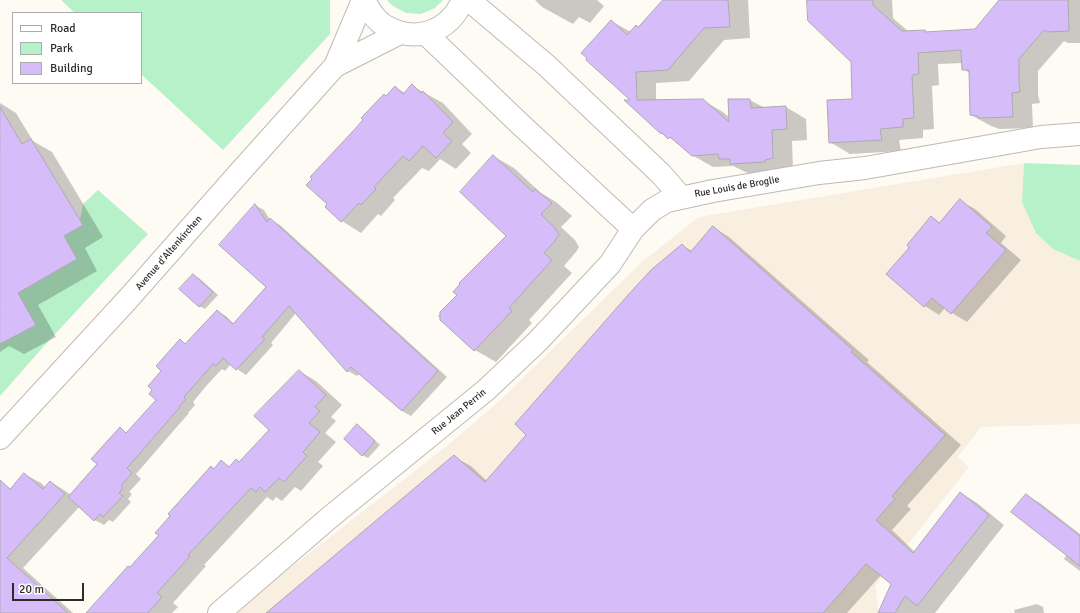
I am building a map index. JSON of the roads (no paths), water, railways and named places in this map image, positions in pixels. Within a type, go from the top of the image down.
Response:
[{"type":"street","points":[[363,0],[372,14],[384,26],[400,33],[412,35],[425,33],[438,28],[450,20],[459,9],[463,0]]},
{"type":"street","name":"Avenue d'Altenkirchen","points":[[0,438],[128,299],[335,66],[363,0]]},
{"type":"street","name":"Rue Louis de Broglie","points":[[469,0],[546,65],[661,174],[681,197],[819,173],[873,167],[1041,137],[1080,134]]},
{"type":"street","name":"Avenue d'Altenkirchen","points":[[335,66],[400,33]]},
{"type":"street","points":[[425,33],[524,128],[633,229]]},
{"type":"street","name":"Rue Jean Perrin","points":[[219,613],[329,518],[486,390],[538,341],[610,264],[633,229],[652,210],[667,201],[681,197]]}]
